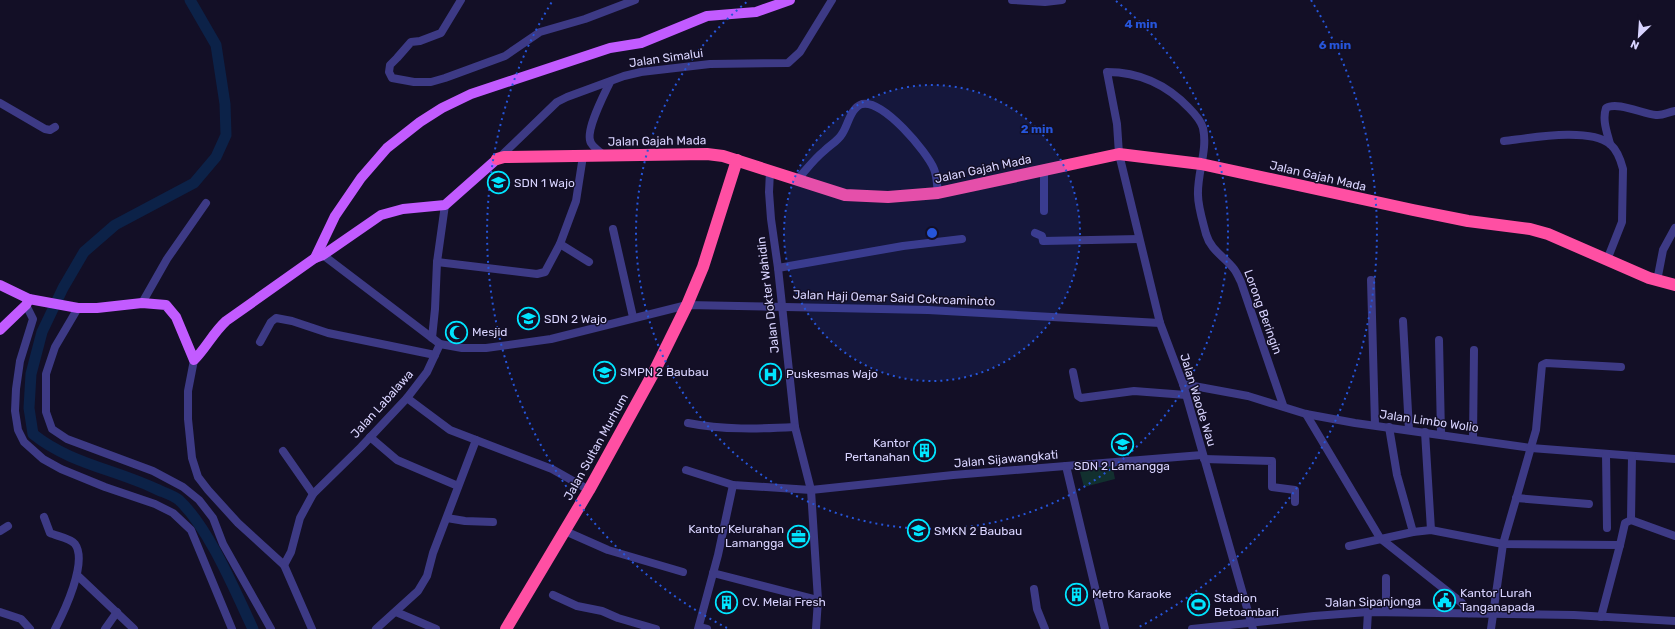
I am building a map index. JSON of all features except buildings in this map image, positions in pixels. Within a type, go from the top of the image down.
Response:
[{"type":"highway","name":"Jalan Gajah Mada","points":[[497,159],[504,157],[707,154],[738,160],[770,172],[845,195],[862,197],[914,197],[1119,154],[1202,164],[1372,203],[1468,221],[1530,229],[1548,234],[1607,260],[1675,286]]},
{"type":"highway","name":"Jalan Sultan Murhum","points":[[506,629],[589,490],[654,372],[687,305],[703,267],[738,160]]},
{"type":"main road","points":[[319,255],[335,216],[360,178],[387,148],[420,122],[449,105],[471,94],[610,48],[647,42],[707,16],[756,12],[790,0]]},
{"type":"main road","points":[[0,285],[27,302],[44,302],[78,308],[159,303],[170,308],[176,317],[194,360],[204,350],[214,332],[226,321],[319,255],[382,215],[402,209],[445,205],[497,159]]},
{"type":"main road","points":[[0,330],[27,302]]},
{"type":"street","points":[[461,0],[441,33],[420,41],[411,42],[390,65],[389,72],[392,78],[414,82],[431,82],[445,78],[504,56],[540,32],[585,19],[635,0]]},
{"type":"street","name":"Jalan Simalui","points":[[497,159],[557,102],[610,82],[641,72],[710,64],[788,64],[800,52],[832,0]]},
{"type":"street","points":[[1012,0],[1062,0]]},
{"type":"street","name":"Jalan Waode Wau","points":[[1202,164],[1203,127],[1193,112],[1178,96],[1141,76],[1121,72],[1108,72],[1117,124],[1119,154],[1138,239],[1160,323],[1183,384],[1252,626]]},
{"type":"street","points":[[605,156],[591,144],[590,136],[598,108],[610,82]]},
{"type":"street","points":[[0,103],[45,130],[50,130],[55,127]]},
{"type":"street","points":[[797,180],[823,152],[842,135],[852,112],[862,104],[868,104],[888,114],[913,137],[934,169],[938,193]]},
{"type":"street","points":[[1607,260],[1622,222],[1624,193],[1622,162],[1610,144],[1604,119],[1606,108],[1609,106],[1624,107],[1657,115],[1675,111]]},
{"type":"street","points":[[1504,141],[1570,134],[1598,138],[1610,144]]},
{"type":"street","points":[[437,262],[542,274],[547,269],[560,244],[576,201],[583,156]]},
{"type":"street","name":"Lorong Beringin","points":[[1202,164],[1198,188],[1200,206],[1209,242],[1215,252],[1235,269],[1283,405]]},
{"type":"street","points":[[1044,170],[1044,211]]},
{"type":"street","name":"Jalan Dokter Wahidin","points":[[770,172],[769,192],[771,219],[778,268],[795,427],[812,490],[818,600],[816,629]]},
{"type":"street","points":[[142,304],[167,259],[206,203]]},
{"type":"street","points":[[432,338],[437,262],[445,205]]},
{"type":"street","points":[[1657,280],[1663,250],[1675,228]]},
{"type":"street","points":[[613,229],[633,317]]},
{"type":"street","points":[[1035,233],[1042,236],[1043,241],[1138,239]]},
{"type":"street","points":[[778,268],[903,246],[962,239]]},
{"type":"street","points":[[560,244],[589,262]]},
{"type":"street","points":[[319,255],[440,344]]},
{"type":"street","points":[[1371,280],[1375,425]]},
{"type":"street","points":[[27,302],[33,319],[20,361],[15,411],[18,430],[24,442],[43,459],[61,469],[105,487],[155,504],[173,513],[191,530],[232,629]]},
{"type":"street","name":"Jalan Haji Oemar Said Cokroaminoto","points":[[440,344],[462,348],[486,348],[551,339],[633,317],[687,305],[928,310],[1160,323]]},
{"type":"street","points":[[78,308],[55,347],[46,374],[46,412],[52,430],[67,440],[152,471],[184,487],[200,500],[213,518],[223,544],[271,629]]},
{"type":"street","points":[[260,342],[276,318],[292,321],[328,333],[435,355]]},
{"type":"street","points":[[1403,321],[1409,430]]},
{"type":"street","points":[[1440,340],[1441,434]]},
{"type":"street","name":"Jalan Labalawa","points":[[284,565],[290,552],[300,518],[313,494],[370,438],[407,398],[427,372],[440,344]]},
{"type":"street","points":[[1473,439],[1474,350]]},
{"type":"street","points":[[194,360],[188,391],[188,419],[192,458],[198,477],[238,523],[284,565],[312,629]]},
{"type":"street","points":[[1491,629],[1503,544],[1531,448],[1537,419],[1542,365],[1546,363],[1621,367]]},
{"type":"street","points":[[1073,372],[1078,396],[1081,398],[1134,390],[1186,395]]},
{"type":"street","name":"Jalan Limbo Wolio","points":[[1183,384],[1248,396],[1283,405],[1306,414],[1375,425],[1531,448],[1675,459]]},
{"type":"street","points":[[407,398],[450,430],[552,469],[589,490]]},
{"type":"street","points":[[1306,414],[1380,538],[1462,603],[1469,613]]},
{"type":"street","points":[[688,423],[712,428],[762,429],[795,427]]},
{"type":"street","points":[[1389,427],[1397,475],[1413,532]]},
{"type":"street","points":[[1425,432],[1431,530]]},
{"type":"street","points":[[370,438],[397,460],[458,486]]},
{"type":"street","points":[[376,629],[396,612],[422,586],[427,576],[433,553],[476,440]]},
{"type":"street","points":[[283,451],[313,494]]},
{"type":"street","points":[[1606,454],[1606,528]]},
{"type":"street","points":[[1631,520],[1632,456]]},
{"type":"street","name":"Jalan Sijawangkati","points":[[686,470],[732,485],[812,490],[953,475],[1203,457],[1272,461],[1272,487],[1295,490],[1295,502]]},
{"type":"street","points":[[1066,466],[1105,629]]},
{"type":"street","points":[[707,629],[698,628],[713,573],[732,485]]},
{"type":"street","points":[[1516,498],[1589,504]]},
{"type":"street","points":[[44,517],[50,533],[75,544],[77,553],[78,576],[55,629]]},
{"type":"street","points":[[447,518],[465,521],[493,522]]},
{"type":"street","points":[[1601,617],[1625,523],[1631,520],[1675,536]]},
{"type":"street","points":[[0,531],[8,526]]},
{"type":"street","points":[[1349,546],[1380,538],[1431,530],[1503,544],[1620,545]]},
{"type":"street","points":[[565,531],[608,550],[683,572]]},
{"type":"street","points":[[713,573],[818,600]]},
{"type":"street","points":[[78,576],[134,629]]},
{"type":"street","points":[[1386,578],[1386,612]]},
{"type":"street","points":[[1034,589],[1036,609],[1045,629]]},
{"type":"street","points":[[553,595],[577,606],[602,610],[618,618],[656,629]]},
{"type":"street","points":[[0,612],[21,619],[30,629]]},
{"type":"street","points":[[106,629],[117,612]]},
{"type":"street","points":[[396,612],[436,629]]},
{"type":"street","points":[[1367,629],[1368,612]]},
{"type":"street","name":"Jalan Sipanjonga","points":[[1192,629],[1252,626],[1314,616],[1368,612],[1574,615],[1675,621]]},
{"type":"green space","points":[[1112,464],[1115,479],[1084,487],[1080,472]]},
{"type":"waterway","points":[[190,0],[216,45],[225,104],[226,135],[216,157],[194,183],[115,225],[84,252],[63,288],[42,332],[31,374],[29,408],[33,434],[47,444],[76,459],[139,481],[179,500],[190,512],[211,543],[230,579],[253,629]]},
{"type":"place","name":"SDN 1 Wajo","points":[[498,183]]},
{"type":"place","name":"SDN 2 Wajo","points":[[528,319]]},
{"type":"place","name":"Mesjid","points":[[457,332]]},
{"type":"place","name":"SMPN 2 Baubau","points":[[604,372]]},
{"type":"place","name":"Puskesmas Wajo","points":[[771,374]]},
{"type":"place","name":"SDN 2 Lamangga","points":[[1122,445]]},
{"type":"place","name":"Kantor Pertanahan","points":[[925,450]]},
{"type":"place","name":"SMKN 2 Baubau","points":[[918,531]]},
{"type":"place","name":"Kantor Kelurahan Lamangga","points":[[799,536]]},
{"type":"place","name":"Metro Karaoke","points":[[1076,594]]},
{"type":"place","name":"Kantor Lurah Tanganapada","points":[[1445,600]]},
{"type":"place","name":"CV. Melai Fresh","points":[[726,602]]},
{"type":"place","name":"Stadion Betoambari","points":[[1199,605]]}]
